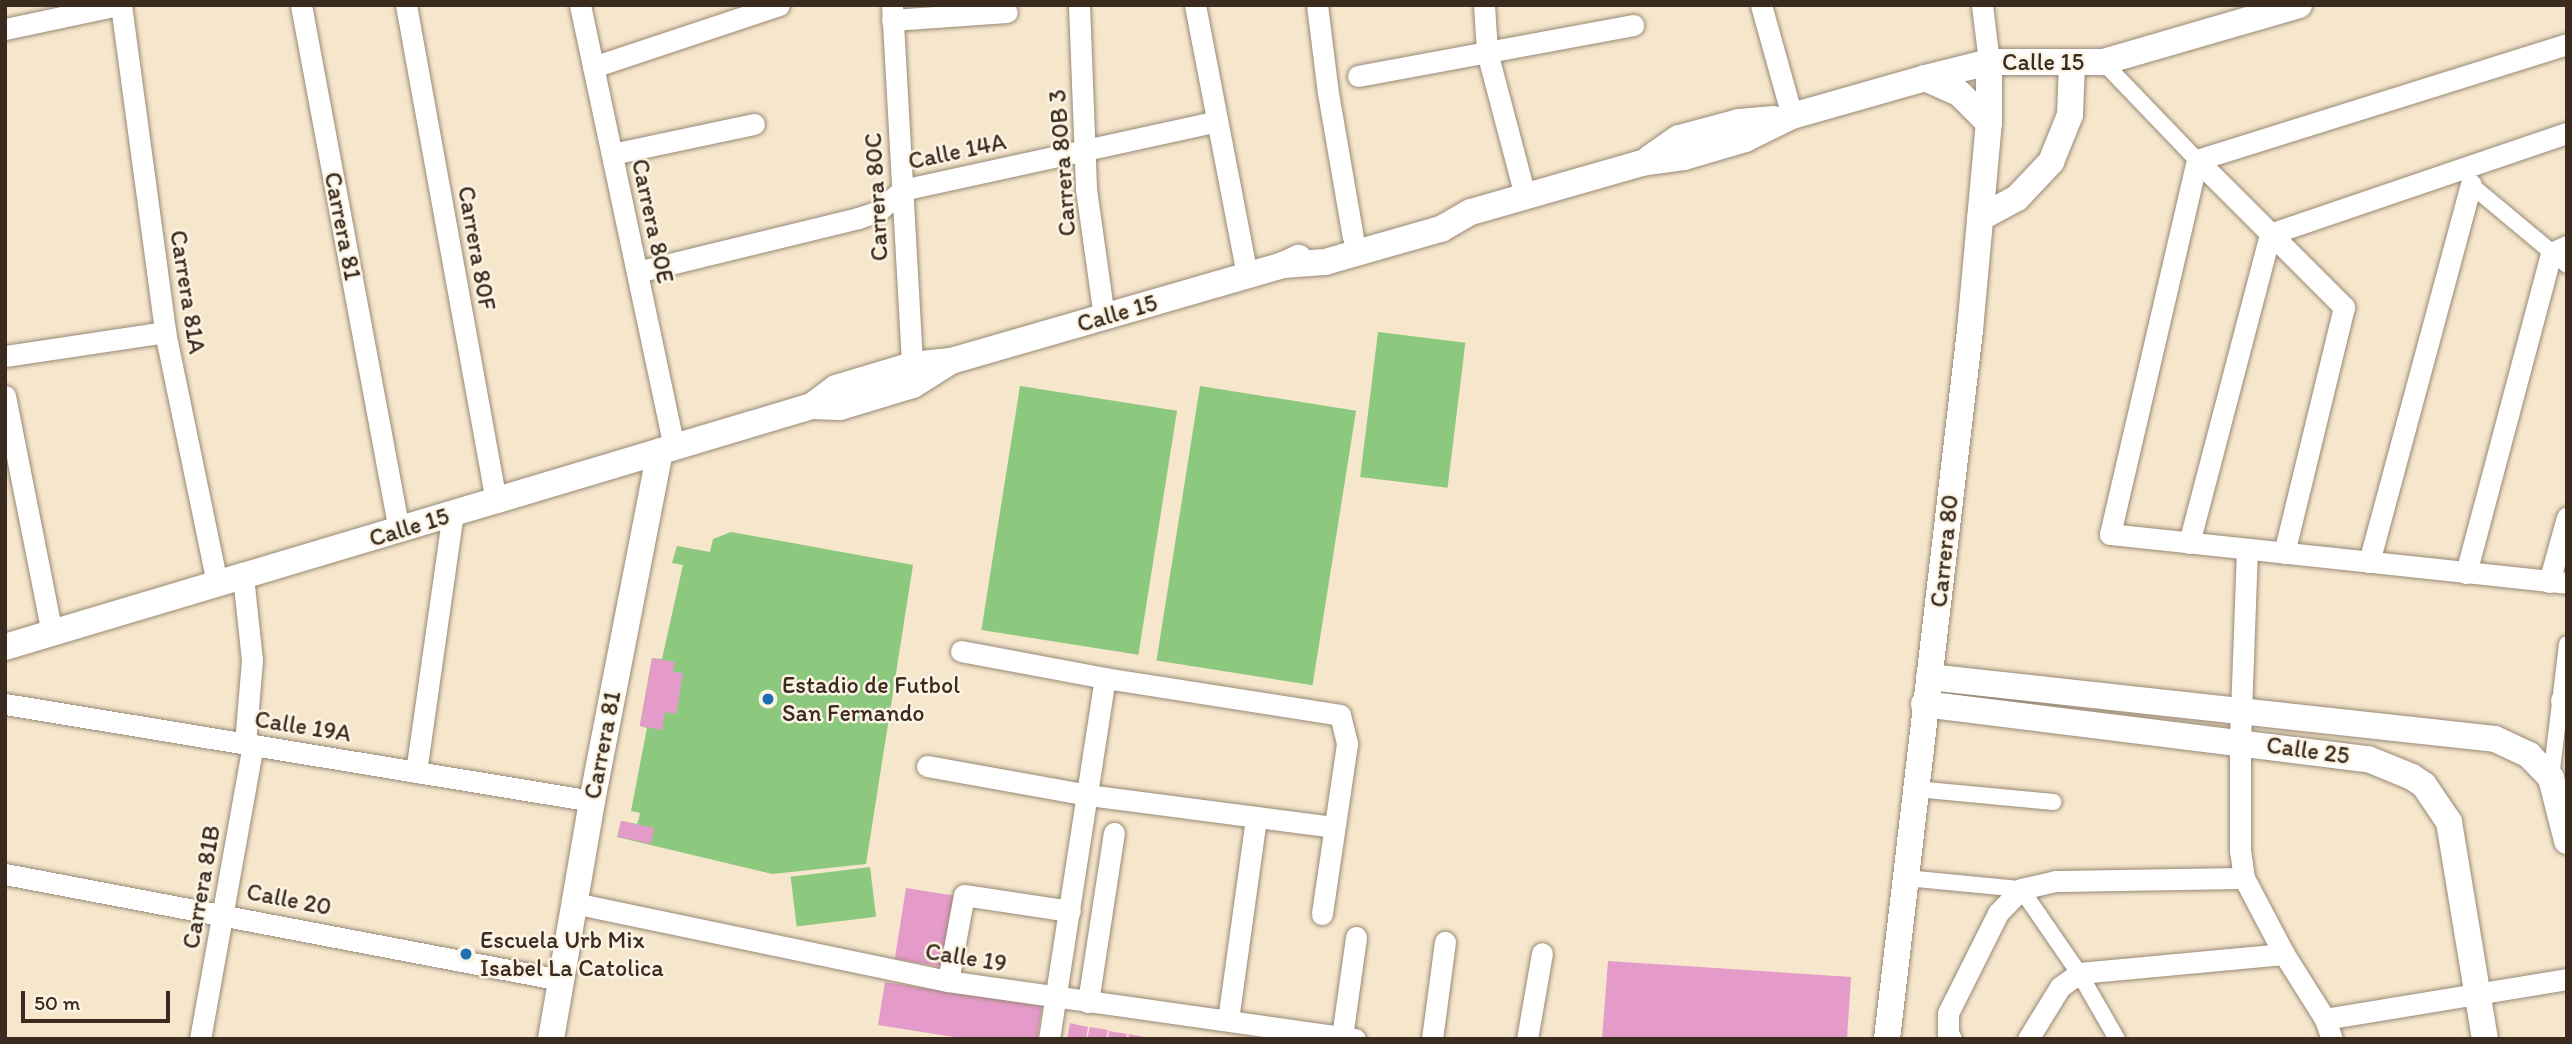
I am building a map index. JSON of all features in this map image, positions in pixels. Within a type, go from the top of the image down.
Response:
[{"type":"street","points":[[5,29],[120,5]]},
{"type":"street","name":"Carrera 81A","points":[[120,5],[165,332],[217,584]]},
{"type":"street","name":"Carrera 81","points":[[302,5],[399,530]]},
{"type":"street","name":"Carrera 80F","points":[[406,5],[496,500]]},
{"type":"street","name":"Carrera 80E","points":[[580,5],[637,272],[667,449]]},
{"type":"street","points":[[593,67],[779,5]]},
{"type":"street","name":"Carrera 80B 3","points":[[1079,5],[1084,150],[1104,317]]},
{"type":"street","points":[[1195,5],[1215,122],[1247,276]]},
{"type":"street","points":[[1317,5],[1328,93],[1353,237]]},
{"type":"street","points":[[1484,5],[1487,52],[1525,196]]},
{"type":"street","points":[[1761,5],[1789,117]]},
{"type":"street","points":[[1982,5],[1989,62]]},
{"type":"street","name":"Calle 15","points":[[1283,265],[1325,262],[1441,229],[1471,212],[1642,163],[1679,138],[1739,122],[1789,117],[1989,62],[2103,62],[2299,5]]},
{"type":"street","points":[[892,13],[1007,12]]},
{"type":"street","name":"Carrera 80C","points":[[892,13],[912,375]]},
{"type":"street","points":[[1358,76],[1633,25]]},
{"type":"street","points":[[2197,160],[2567,44]]},
{"type":"street","name":"Carrera 80","points":[[1887,1039],[1980,219],[1989,123],[1989,62]]},
{"type":"street","points":[[1980,219],[2017,198],[2051,162],[2070,115],[2072,62]]},
{"type":"street","points":[[2103,62],[2344,307],[2284,553]]},
{"type":"street","points":[[1925,78],[1959,93],[1989,123]]},
{"type":"street","name":"Calle 14A","points":[[637,272],[858,218],[877,212],[902,190],[1215,122]]},
{"type":"street","points":[[612,155],[754,124]]},
{"type":"street","points":[[2270,234],[2567,134]]},
{"type":"street","points":[[2197,160],[2110,534],[2558,582],[2567,517]]},
{"type":"street","points":[[2369,562],[2471,185],[2562,255],[2466,573]]},
{"type":"street","name":"Calle 15","points":[[5,648],[812,406],[836,388],[912,375],[951,361],[1283,265],[1323,246],[1437,213],[1471,212]]},
{"type":"street","points":[[2189,543],[2270,234]]},
{"type":"street","points":[[5,356],[165,332]]},
{"type":"street","points":[[5,396],[52,634]]},
{"type":"street","name":"Carrera 81","points":[[551,1039],[592,801],[667,449]]},
{"type":"street","points":[[416,772],[453,513]]},
{"type":"street","points":[[2247,549],[2240,741],[2240,850],[2244,878],[2328,1029],[2478,994],[2567,979]]},
{"type":"street","name":"Carrera 81B","points":[[200,1039],[224,913],[249,744],[252,660],[243,576]]},
{"type":"street","points":[[2567,644],[2564,700],[2551,778],[2567,841]]},
{"type":"street","points":[[961,651],[1105,678],[1340,715],[1347,744],[1322,914]]},
{"type":"street","name":"Calle 25","points":[[1928,677],[2495,739],[2529,755],[2551,778]]},
{"type":"street","points":[[1049,1039],[1105,678]]},
{"type":"street","name":"Calle 19A","points":[[5,704],[592,801]]},
{"type":"street","name":"Calle 25","points":[[1924,704],[2240,741],[2368,759],[2398,768],[2424,785],[2449,822],[2484,1039]]},
{"type":"street","points":[[928,766],[1088,794],[1334,827]]},
{"type":"street","points":[[1916,789],[2053,802]]},
{"type":"street","points":[[1228,1020],[1256,817]]},
{"type":"street","points":[[1088,1002],[1114,834]]},
{"type":"street","name":"Calle 20","points":[[5,874],[224,913],[561,980]]},
{"type":"street","points":[[1906,878],[2021,889],[2055,881],[2244,878]]},
{"type":"street","points":[[2021,889],[2079,972],[2117,1039]]},
{"type":"street","points":[[1951,1039],[1948,1013],[1998,913],[2021,889]]},
{"type":"street","points":[[948,981],[964,895],[1070,911]]},
{"type":"street","name":"Calle 19","points":[[574,903],[948,981],[1349,1038]]},
{"type":"street","points":[[1349,1038],[1356,937]]},
{"type":"street","points":[[1432,1039],[1445,942]]},
{"type":"street","points":[[1527,1039],[1542,953]]},
{"type":"street","points":[[2028,1039],[2060,988],[2079,972],[2284,954]]},
{"type":"green space","points":[[1378,332],[1465,343],[1448,488],[1360,477]]},
{"type":"green space","points":[[1020,386],[1177,411],[1138,655],[981,630]]},
{"type":"green space","points":[[1200,386],[1356,411],[1313,685],[1157,661]]},
{"type":"green space","name":"Estadio de Futbol San Fernando","points":[[731,532],[913,565],[866,864],[772,874],[617,837],[621,821],[637,824],[639,818],[640,813],[631,811],[647,728],[640,726],[652,658],[662,659],[683,565],[672,563],[677,546],[710,552],[713,539]]},
{"type":"green space","points":[[870,867],[876,917],[797,926],[791,877]]},
{"type":"building","points":[[652,658],[675,662],[673,672],[683,673],[676,714],[665,712],[662,730],[640,726]]},
{"type":"building","points":[[621,821],[654,828],[651,844],[618,837]]},
{"type":"building","points":[[906,888],[957,896],[946,967],[895,959]]},
{"type":"building","points":[[1608,961],[1851,977],[1847,1039],[1602,1039]]},
{"type":"building","points":[[885,982],[1042,1006],[1037,1039],[966,1039],[878,1025]]},
{"type":"building","points":[[1070,1023],[1088,1027],[1086,1039],[1067,1039]]},
{"type":"building","points":[[1090,1027],[1108,1030],[1106,1039],[1087,1039]]},
{"type":"building","points":[[1109,1031],[1127,1034],[1126,1039],[1108,1039]]},
{"type":"building","points":[[1129,1034],[1145,1037],[1145,1039],[1128,1039]]},
{"type":"place","name":"Estadio de Futbol San Fernando","points":[[768,699]]},
{"type":"place","name":"Escuela Urb Mix Isabel La Catolica","points":[[466,954]]}]
